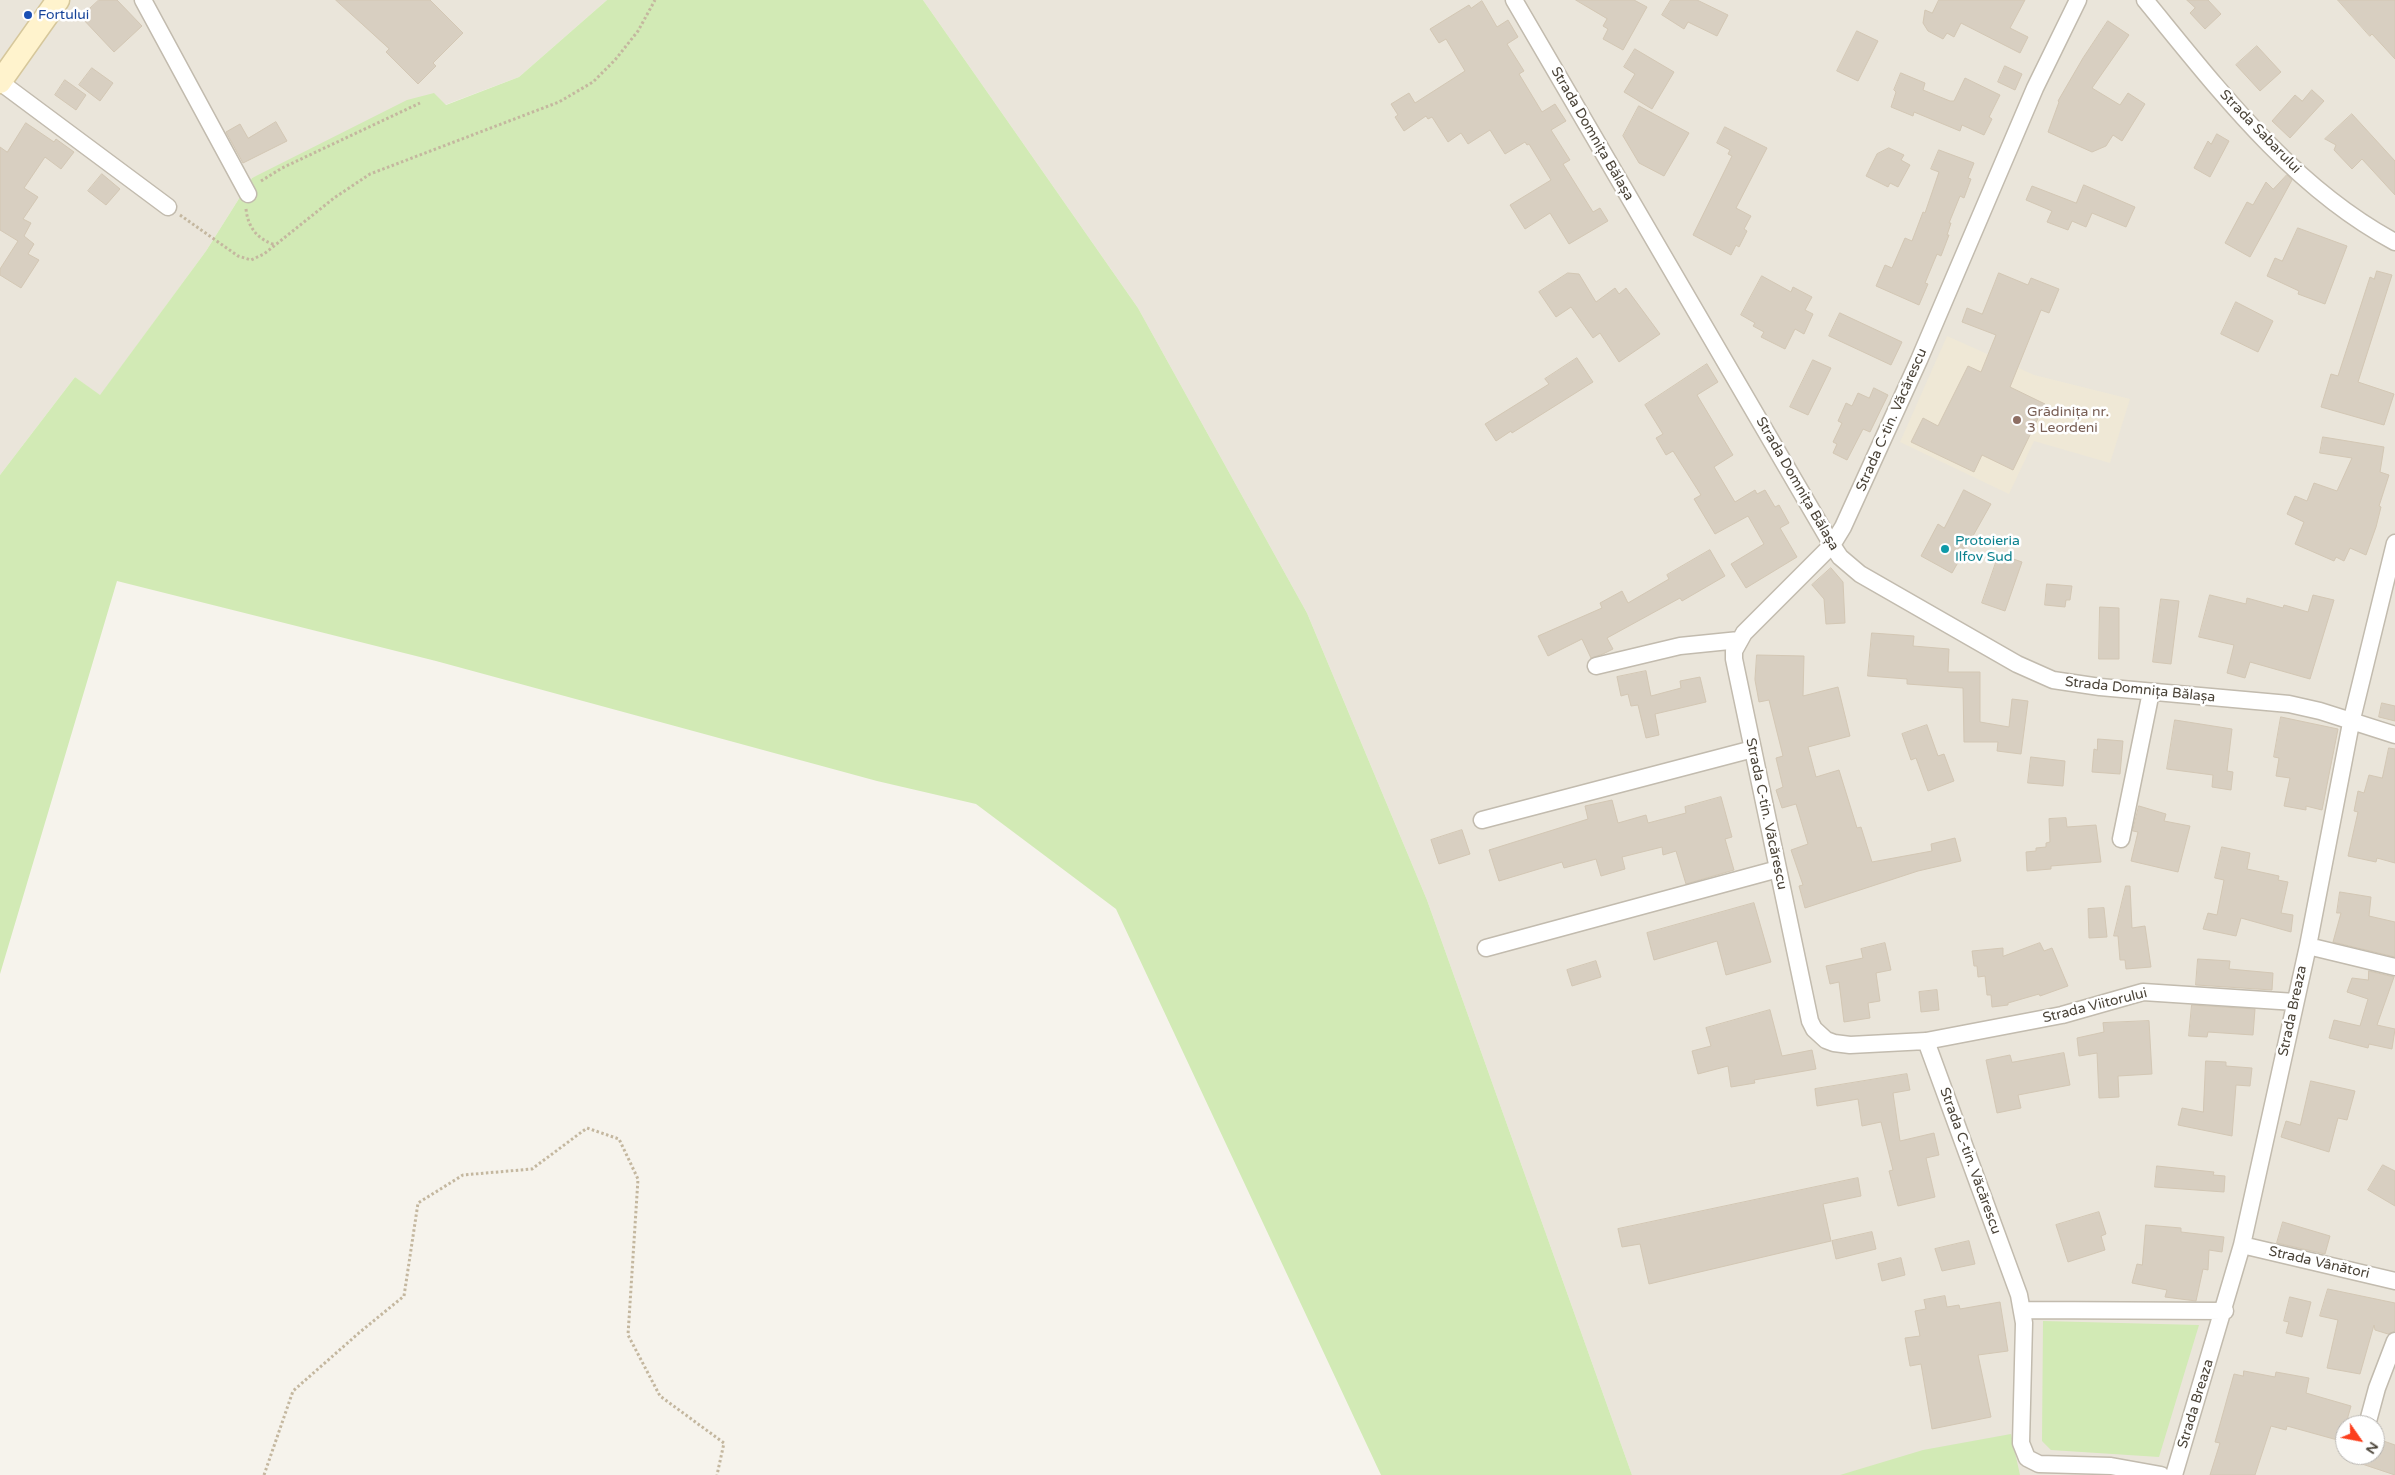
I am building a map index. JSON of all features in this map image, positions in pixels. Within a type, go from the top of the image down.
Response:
[{"type":"main road","points":[[0,82],[58,0]]},
{"type":"street","points":[[143,0],[248,194]]},
{"type":"street","name":"Strada Domnița Bălașa","points":[[1514,0],[1832,545],[1840,557],[1860,574],[2035,673],[2053,680],[2078,685],[2289,704],[2320,711],[2351,723],[2395,735]]},
{"type":"street","name":"Strada C-tin. Văcărescu","points":[[2078,0],[2035,88],[1870,470],[1843,527],[1832,545],[1739,640],[1734,651],[1734,659],[1810,1021],[1814,1029],[1826,1040],[1842,1045],[1926,1040],[1986,1201],[2022,1310],[2020,1429],[2021,1443],[2027,1458],[2039,1464],[2111,1466],[2161,1475]]},
{"type":"street","name":"Strada Sabarului","points":[[2145,0],[2203,70],[2271,146],[2352,217],[2395,242]]},
{"type":"street","points":[[0,82],[168,206]]},
{"type":"street","name":"Strada Breaza","points":[[2174,1475],[2224,1311],[2242,1244],[2308,946],[2351,723],[2395,543]]},
{"type":"street","points":[[1596,666],[1680,646],[1739,640]]},
{"type":"street","points":[[2121,839],[2151,692]]},
{"type":"street","points":[[1482,820],[1752,749]]},
{"type":"street","points":[[1486,948],[1778,869]]},
{"type":"street","points":[[2308,946],[2395,967]]},
{"type":"street","name":"Strada Viitorului","points":[[1926,1040],[2062,1015],[2143,992],[2295,1002]]},
{"type":"street","name":"Strada Vânători","points":[[2242,1244],[2395,1281]]},
{"type":"street","points":[[2022,1310],[2224,1311]]},
{"type":"street","points":[[2370,1415],[2377,1388],[2395,1341]]},
{"type":"path","points":[[168,206],[238,256],[251,260],[277,245],[334,198],[370,174],[560,102],[593,82],[615,60],[638,30],[655,0]]},
{"type":"path","points":[[277,245],[266,242],[255,233],[246,211],[245,202],[248,194],[260,182],[282,168],[420,103]]},
{"type":"path","points":[[264,1475],[293,1391],[404,1296],[418,1203],[464,1175],[532,1169],[587,1128],[619,1139],[638,1179],[628,1335],[660,1396],[724,1443],[717,1475]]},
{"type":"shaded area","points":[[0,0],[607,0],[519,77],[252,178],[206,251],[100,396],[75,377],[0,475]]},
{"type":"shaded area","points":[[923,0],[2395,0],[2395,1475],[1632,1475],[1427,900],[1307,613],[1138,308]]},
{"type":"shaded area","name":"Grădinița nr. 3 Leordeni","points":[[1947,336],[2034,375],[2130,399],[2110,463],[2034,441],[2009,494],[1900,442]]},
{"type":"green space","points":[[607,0],[923,0],[1138,308],[1307,613],[1427,900],[1632,1475],[1381,1475],[1116,909],[976,804],[877,781],[436,661],[117,581],[0,974],[0,475],[75,377],[100,395],[206,251],[252,178],[407,100],[434,93],[446,105],[519,77]]},
{"type":"green space","points":[[2043,1321],[2199,1325],[2159,1457],[2051,1450],[2042,1441]]},
{"type":"green space","points":[[2011,1434],[2020,1475],[1840,1475],[1923,1450]]},
{"type":"building","points":[[99,0],[117,0],[142,26],[114,52],[81,17]]},
{"type":"building","points":[[336,0],[430,0],[463,33],[433,63],[436,66],[418,84],[386,52],[389,49]]},
{"type":"building","points":[[1576,0],[1634,0],[1647,7],[1623,50],[1603,39],[1608,29],[1603,26],[1607,19]]},
{"type":"building","points":[[1671,0],[1697,0],[1728,15],[1717,36],[1688,22],[1684,29],[1662,15]]},
{"type":"building","points":[[1939,0],[2025,0],[2010,28],[2028,37],[2020,53],[1961,23],[1954,37],[1947,33],[1943,39],[1928,31],[1923,23],[1925,10],[1932,13]]},
{"type":"building","points":[[2187,0],[2208,0],[2221,14],[2205,29],[2190,13],[2195,8]]},
{"type":"building","points":[[2338,0],[2395,0],[2395,59],[2372,34],[2370,36]]},
{"type":"building","points":[[1482,1],[1497,27],[1508,20],[1518,37],[1507,44],[1524,71],[1519,74],[1542,112],[1555,104],[1566,121],[1551,130],[1570,160],[1563,164],[1593,212],[1600,208],[1608,221],[1569,244],[1550,213],[1525,229],[1510,205],[1551,180],[1529,144],[1527,145],[1525,142],[1505,154],[1490,130],[1468,144],[1461,133],[1448,142],[1432,117],[1428,119],[1426,116],[1404,131],[1395,117],[1398,115],[1391,104],[1409,93],[1415,103],[1465,71],[1446,39],[1439,43],[1430,29],[1469,5],[1471,8]]},
{"type":"building","points":[[2108,21],[2129,35],[2092,88],[2120,105],[2128,93],[2145,104],[2122,141],[2113,135],[2106,146],[2092,152],[2048,132],[2058,101],[2083,58]]},
{"type":"building","points":[[1857,31],[1878,41],[1858,81],[1837,71]]},
{"type":"building","points":[[2257,46],[2281,72],[2260,91],[2236,65]]},
{"type":"building","points":[[1635,49],[1674,72],[1652,109],[1624,92],[1635,74],[1624,67]]},
{"type":"building","points":[[2005,66],[2022,74],[2015,90],[1998,82]]},
{"type":"building","points":[[92,68],[113,83],[100,101],[79,85]]},
{"type":"building","points":[[1901,73],[1925,83],[1923,90],[1950,101],[1954,101],[1965,78],[2000,95],[1989,117],[1992,119],[1984,135],[1962,125],[1960,131],[1914,112],[1913,116],[1891,107],[1896,92],[1894,90]]},
{"type":"building","points":[[65,80],[86,95],[76,110],[55,95]]},
{"type":"building","points":[[2312,90],[2324,101],[2290,138],[2272,121],[2295,95],[2302,101]]},
{"type":"building","points":[[1639,106],[1689,133],[1664,176],[1639,163],[1623,136]]},
{"type":"building","points":[[2352,114],[2395,161],[2395,195],[2362,159],[2352,169],[2334,150],[2336,145],[2325,139]]},
{"type":"building","points":[[276,122],[287,141],[243,163],[226,132],[240,124],[248,138]]},
{"type":"building","points":[[26,123],[54,142],[56,139],[74,152],[61,169],[45,157],[24,188],[38,197],[23,219],[31,223],[24,236],[34,244],[28,254],[39,260],[21,288],[0,275],[0,269],[18,241],[0,230],[0,147],[7,152]]},
{"type":"building","points":[[1725,127],[1767,148],[1736,208],[1751,216],[1744,229],[1747,231],[1739,247],[1736,245],[1731,255],[1693,235],[1732,156],[1728,154],[1730,150],[1717,143]]},
{"type":"building","points":[[2217,134],[2229,141],[2210,177],[2194,168],[2208,141],[2211,144]]},
{"type":"building","points":[[1889,148],[1904,155],[1901,160],[1910,165],[1898,187],[1890,183],[1888,187],[1866,176],[1877,154]]},
{"type":"building","points":[[1939,150],[1974,163],[1968,178],[1971,179],[1964,198],[1960,196],[1949,223],[1951,223],[1947,235],[1949,235],[1941,256],[1937,254],[1925,283],[1928,284],[1919,305],[1876,286],[1885,265],[1892,268],[1905,238],[1912,241],[1923,212],[1925,213],[1939,172],[1931,169]]},
{"type":"building","points":[[102,174],[120,189],[106,205],[88,191]]},
{"type":"building","points":[[2287,175],[2292,180],[2250,257],[2225,243],[2247,202],[2253,205],[2266,182],[2273,189]]},
{"type":"building","points":[[2084,185],[2135,207],[2126,227],[2092,213],[2086,227],[2072,221],[2068,230],[2047,222],[2052,211],[2026,200],[2032,186],[2076,203]]},
{"type":"building","points":[[2298,228],[2347,246],[2325,304],[2298,294],[2299,291],[2267,276],[2275,258],[2282,261]]},
{"type":"building","points":[[2377,271],[2392,275],[2358,382],[2394,394],[2384,425],[2321,407],[2331,374],[2338,376],[2370,277],[2374,279]]},
{"type":"building","points":[[1568,273],[1579,274],[1596,302],[1615,288],[1619,294],[1626,288],[1660,334],[1619,362],[1600,333],[1593,338],[1571,307],[1556,317],[1539,292]]},
{"type":"building","points":[[1999,273],[2028,285],[2031,278],[2059,289],[2049,313],[2041,310],[2010,387],[2045,404],[2013,470],[1982,455],[1974,472],[1911,442],[1923,418],[1938,426],[1968,366],[1981,372],[1996,335],[1962,322],[1967,308],[1982,314]]},
{"type":"building","points":[[1762,276],[1791,292],[1793,287],[1812,297],[1805,310],[1813,314],[1804,334],[1795,329],[1785,349],[1761,337],[1764,332],[1753,326],[1755,323],[1741,315]]},
{"type":"building","points":[[2236,302],[2273,321],[2258,352],[2221,334]]},
{"type":"building","points":[[1840,313],[1902,342],[1891,365],[1829,336]]},
{"type":"building","points":[[1577,358],[1593,382],[1496,441],[1485,424],[1549,384],[1545,379]]},
{"type":"building","points":[[1813,360],[1831,368],[1808,415],[1790,407]]},
{"type":"building","points":[[1707,364],[1718,382],[1697,395],[1733,455],[1714,467],[1735,502],[1755,490],[1757,494],[1765,490],[1775,507],[1779,505],[1789,523],[1780,528],[1797,557],[1746,588],[1731,564],[1764,544],[1748,516],[1715,534],[1694,499],[1701,495],[1673,451],[1666,455],[1656,438],[1663,434],[1645,405]]},
{"type":"building","points":[[1874,388],[1888,395],[1870,432],[1863,429],[1847,460],[1833,453],[1837,444],[1833,442],[1842,423],[1838,421],[1846,403],[1852,406],[1858,393],[1869,398]]},
{"type":"building","points":[[2323,437],[2384,447],[2380,472],[2389,475],[2379,506],[2381,507],[2376,527],[2366,555],[2350,548],[2344,561],[2336,557],[2334,561],[2295,544],[2304,522],[2287,514],[2295,496],[2307,501],[2314,483],[2337,491],[2352,458],[2320,453]]},
{"type":"building","points":[[1964,490],[1991,504],[1952,573],[1921,556],[1938,524],[1944,528]]},
{"type":"building","points":[[1710,550],[1725,576],[1682,601],[1680,598],[1607,638],[1613,649],[1603,654],[1591,658],[1582,639],[1548,656],[1538,636],[1602,608],[1600,603],[1622,591],[1628,603],[1669,579],[1667,575]]},
{"type":"building","points":[[1999,554],[2022,562],[2005,611],[1982,603]]},
{"type":"building","points":[[1831,568],[1843,582],[1845,623],[1826,624],[1824,599],[1812,585]]},
{"type":"building","points":[[2047,584],[2072,586],[2070,600],[2066,600],[2065,607],[2045,605]]},
{"type":"building","points":[[2210,595],[2246,604],[2247,598],[2283,608],[2284,605],[2308,612],[2313,595],[2334,600],[2310,679],[2250,662],[2245,678],[2227,673],[2234,645],[2199,637]]},
{"type":"building","points":[[2161,599],[2179,601],[2171,664],[2153,662]]},
{"type":"building","points":[[2100,607],[2119,608],[2119,659],[2099,659]]},
{"type":"building","points":[[1872,633],[1914,636],[1913,646],[1949,649],[1948,672],[1980,672],[1980,722],[2009,727],[2012,699],[2028,701],[2021,754],[1997,751],[1998,742],[1964,742],[1963,688],[1907,684],[1907,679],[1868,676]]},
{"type":"building","points":[[1757,655],[1804,656],[1803,696],[1838,687],[1850,736],[1808,747],[1816,777],[1839,770],[1857,828],[1861,827],[1872,862],[1932,851],[1931,844],[1955,838],[1961,861],[1918,871],[1805,908],[1799,886],[1803,885],[1791,850],[1808,844],[1796,804],[1782,808],[1776,790],[1783,787],[1776,758],[1783,756],[1769,700],[1759,702],[1755,680]]},
{"type":"building","points":[[1646,671],[1651,696],[1681,688],[1680,681],[1700,677],[1706,702],[1655,714],[1659,735],[1646,738],[1638,705],[1631,706],[1628,694],[1621,696],[1617,677]]},
{"type":"building","points":[[2382,703],[2395,706],[2395,721],[2379,717]]},
{"type":"building","points":[[2281,717],[2338,729],[2322,810],[2306,806],[2306,810],[2284,806],[2290,778],[2276,776],[2279,758],[2274,757]]},
{"type":"building","points":[[2175,720],[2232,729],[2227,771],[2233,772],[2231,790],[2212,787],[2213,775],[2167,769]]},
{"type":"building","points":[[1927,725],[1938,756],[1944,754],[1954,781],[1928,791],[1916,758],[1911,760],[1902,734]]},
{"type":"building","points":[[2098,739],[2123,741],[2120,774],[2092,772],[2094,749],[2097,750]]},
{"type":"building","points":[[2389,748],[2395,749],[2395,863],[2377,858],[2376,862],[2348,856],[2358,812],[2354,811],[2358,791],[2364,793],[2369,775],[2382,778]]},
{"type":"building","points":[[2031,757],[2065,761],[2063,786],[2028,783]]},
{"type":"building","points":[[1721,797],[1732,837],[1725,839],[1734,870],[1686,884],[1676,851],[1663,855],[1662,847],[1622,857],[1625,869],[1601,876],[1596,859],[1564,868],[1562,862],[1499,881],[1489,850],[1588,819],[1585,806],[1612,800],[1618,823],[1646,815],[1648,823],[1686,813],[1685,807]]},
{"type":"building","points":[[2139,806],[2166,814],[2164,821],[2190,826],[2178,872],[2131,861],[2138,832],[2133,831]]},
{"type":"building","points":[[2066,818],[2067,827],[2096,825],[2101,862],[2051,866],[2051,869],[2027,871],[2026,852],[2046,847],[2046,843],[2050,842],[2049,819]]},
{"type":"building","points":[[1462,830],[1470,854],[1439,864],[1431,840]]},
{"type":"building","points":[[2222,847],[2250,853],[2247,869],[2279,876],[2278,880],[2288,882],[2281,913],[2293,915],[2291,932],[2241,918],[2236,936],[2203,929],[2208,913],[2217,915],[2224,880],[2215,878]]},
{"type":"building","points":[[2126,886],[2130,886],[2132,928],[2145,926],[2151,967],[2126,969],[2125,960],[2120,960],[2118,936],[2114,936]]},
{"type":"building","points":[[2340,892],[2371,897],[2369,916],[2395,922],[2395,957],[2333,942],[2341,913],[2337,913]]},
{"type":"building","points":[[1754,903],[1771,962],[1726,975],[1717,941],[1654,960],[1647,933]]},
{"type":"building","points":[[2104,908],[2107,937],[2089,938],[2088,909]]},
{"type":"building","points":[[1885,943],[1891,970],[1876,973],[1880,1001],[1868,1003],[1870,1018],[1844,1022],[1839,982],[1830,984],[1826,966],[1863,958],[1861,949]]},
{"type":"building","points":[[2040,943],[2044,951],[2052,948],[2068,986],[2040,996],[2039,994],[2008,1003],[2008,1005],[1992,1007],[1991,995],[1987,995],[1985,976],[1978,977],[1972,951],[2003,948],[2003,956]]},
{"type":"building","points":[[2198,959],[2230,961],[2229,969],[2273,973],[2272,990],[2196,985]]},
{"type":"building","points":[[1596,961],[1601,977],[1572,986],[1567,970]]},
{"type":"building","points":[[2369,971],[2394,977],[2377,1025],[2395,1029],[2392,1049],[2369,1044],[2368,1048],[2329,1038],[2334,1020],[2360,1026],[2368,999],[2347,992],[2352,978],[2368,980]]},
{"type":"building","points":[[1937,990],[1939,1010],[1921,1012],[1919,992]]},
{"type":"building","points":[[2192,1005],[2255,1009],[2253,1035],[2208,1032],[2207,1037],[2189,1036]]},
{"type":"building","points":[[1770,1010],[1782,1056],[1812,1050],[1816,1069],[1754,1080],[1755,1083],[1731,1087],[1728,1066],[1698,1074],[1692,1051],[1711,1046],[1706,1028]]},
{"type":"building","points":[[2149,1021],[2152,1074],[2118,1076],[2119,1097],[2099,1098],[2097,1053],[2079,1056],[2077,1038],[2104,1032],[2103,1023]]},
{"type":"building","points":[[2064,1053],[2070,1085],[2018,1095],[2021,1108],[1997,1113],[1986,1060],[2010,1055],[2012,1062]]},
{"type":"building","points":[[2206,1061],[2226,1062],[2226,1066],[2252,1068],[2250,1086],[2236,1085],[2232,1136],[2178,1125],[2182,1108],[2203,1112]]},
{"type":"building","points":[[1907,1074],[1910,1090],[1893,1093],[1900,1141],[1934,1133],[1939,1155],[1926,1158],[1935,1197],[1898,1206],[1889,1171],[1893,1170],[1881,1122],[1862,1126],[1858,1099],[1817,1106],[1815,1089]]},
{"type":"building","points":[[2311,1081],[2355,1091],[2347,1120],[2338,1118],[2329,1152],[2281,1137],[2286,1121],[2300,1125]]},
{"type":"building","points":[[2383,1165],[2395,1171],[2395,1206],[2368,1190]]},
{"type":"building","points":[[2157,1166],[2214,1172],[2213,1175],[2225,1176],[2224,1192],[2155,1187]]},
{"type":"building","points":[[1858,1178],[1861,1196],[1823,1204],[1831,1241],[1649,1284],[1640,1244],[1622,1247],[1618,1229]]},
{"type":"building","points":[[2099,1212],[2106,1234],[2101,1236],[2105,1250],[2068,1262],[2056,1225]]},
{"type":"building","points":[[2283,1222],[2330,1236],[2325,1254],[2277,1243]]},
{"type":"building","points":[[2146,1225],[2181,1228],[2181,1232],[2224,1237],[2222,1252],[2209,1250],[2208,1270],[2203,1269],[2196,1301],[2165,1297],[2167,1290],[2132,1283],[2137,1264],[2142,1265]]},
{"type":"building","points":[[1872,1232],[1876,1249],[1836,1259],[1832,1241]]},
{"type":"building","points":[[1969,1241],[1975,1264],[1942,1271],[1935,1249]]},
{"type":"building","points":[[1901,1258],[1905,1275],[1882,1281],[1878,1264]]},
{"type":"building","points":[[2328,1289],[2395,1303],[2395,1331],[2388,1334],[2375,1330],[2374,1325],[2360,1374],[2327,1368],[2338,1320],[2320,1316]]},
{"type":"building","points":[[1945,1296],[1947,1307],[1959,1305],[1960,1309],[2000,1302],[2008,1351],[1978,1355],[1991,1417],[1932,1429],[1921,1364],[1910,1366],[1905,1338],[1920,1336],[1915,1311],[1926,1309],[1924,1300]]},
{"type":"building","points":[[2290,1297],[2311,1302],[2302,1337],[2286,1333],[2289,1322],[2284,1321]]},
{"type":"building","points":[[2244,1371],[2275,1377],[2276,1372],[2309,1378],[2306,1393],[2351,1406],[2348,1415],[2335,1415],[2335,1439],[2287,1426],[2286,1430],[2271,1426],[2255,1475],[2210,1475],[2220,1443],[2215,1442],[2234,1374],[2243,1376]]},
{"type":"building","points":[[2385,1442],[2395,1445],[2395,1475],[2365,1465],[2385,1465]]},
{"type":"place","name":"Fortului","points":[[28,15]]},
{"type":"place","name":"Grădinița nr. 3 Leordeni","points":[[2017,420]]},
{"type":"place","name":"Protoieria Ilfov Sud","points":[[1945,549]]}]
